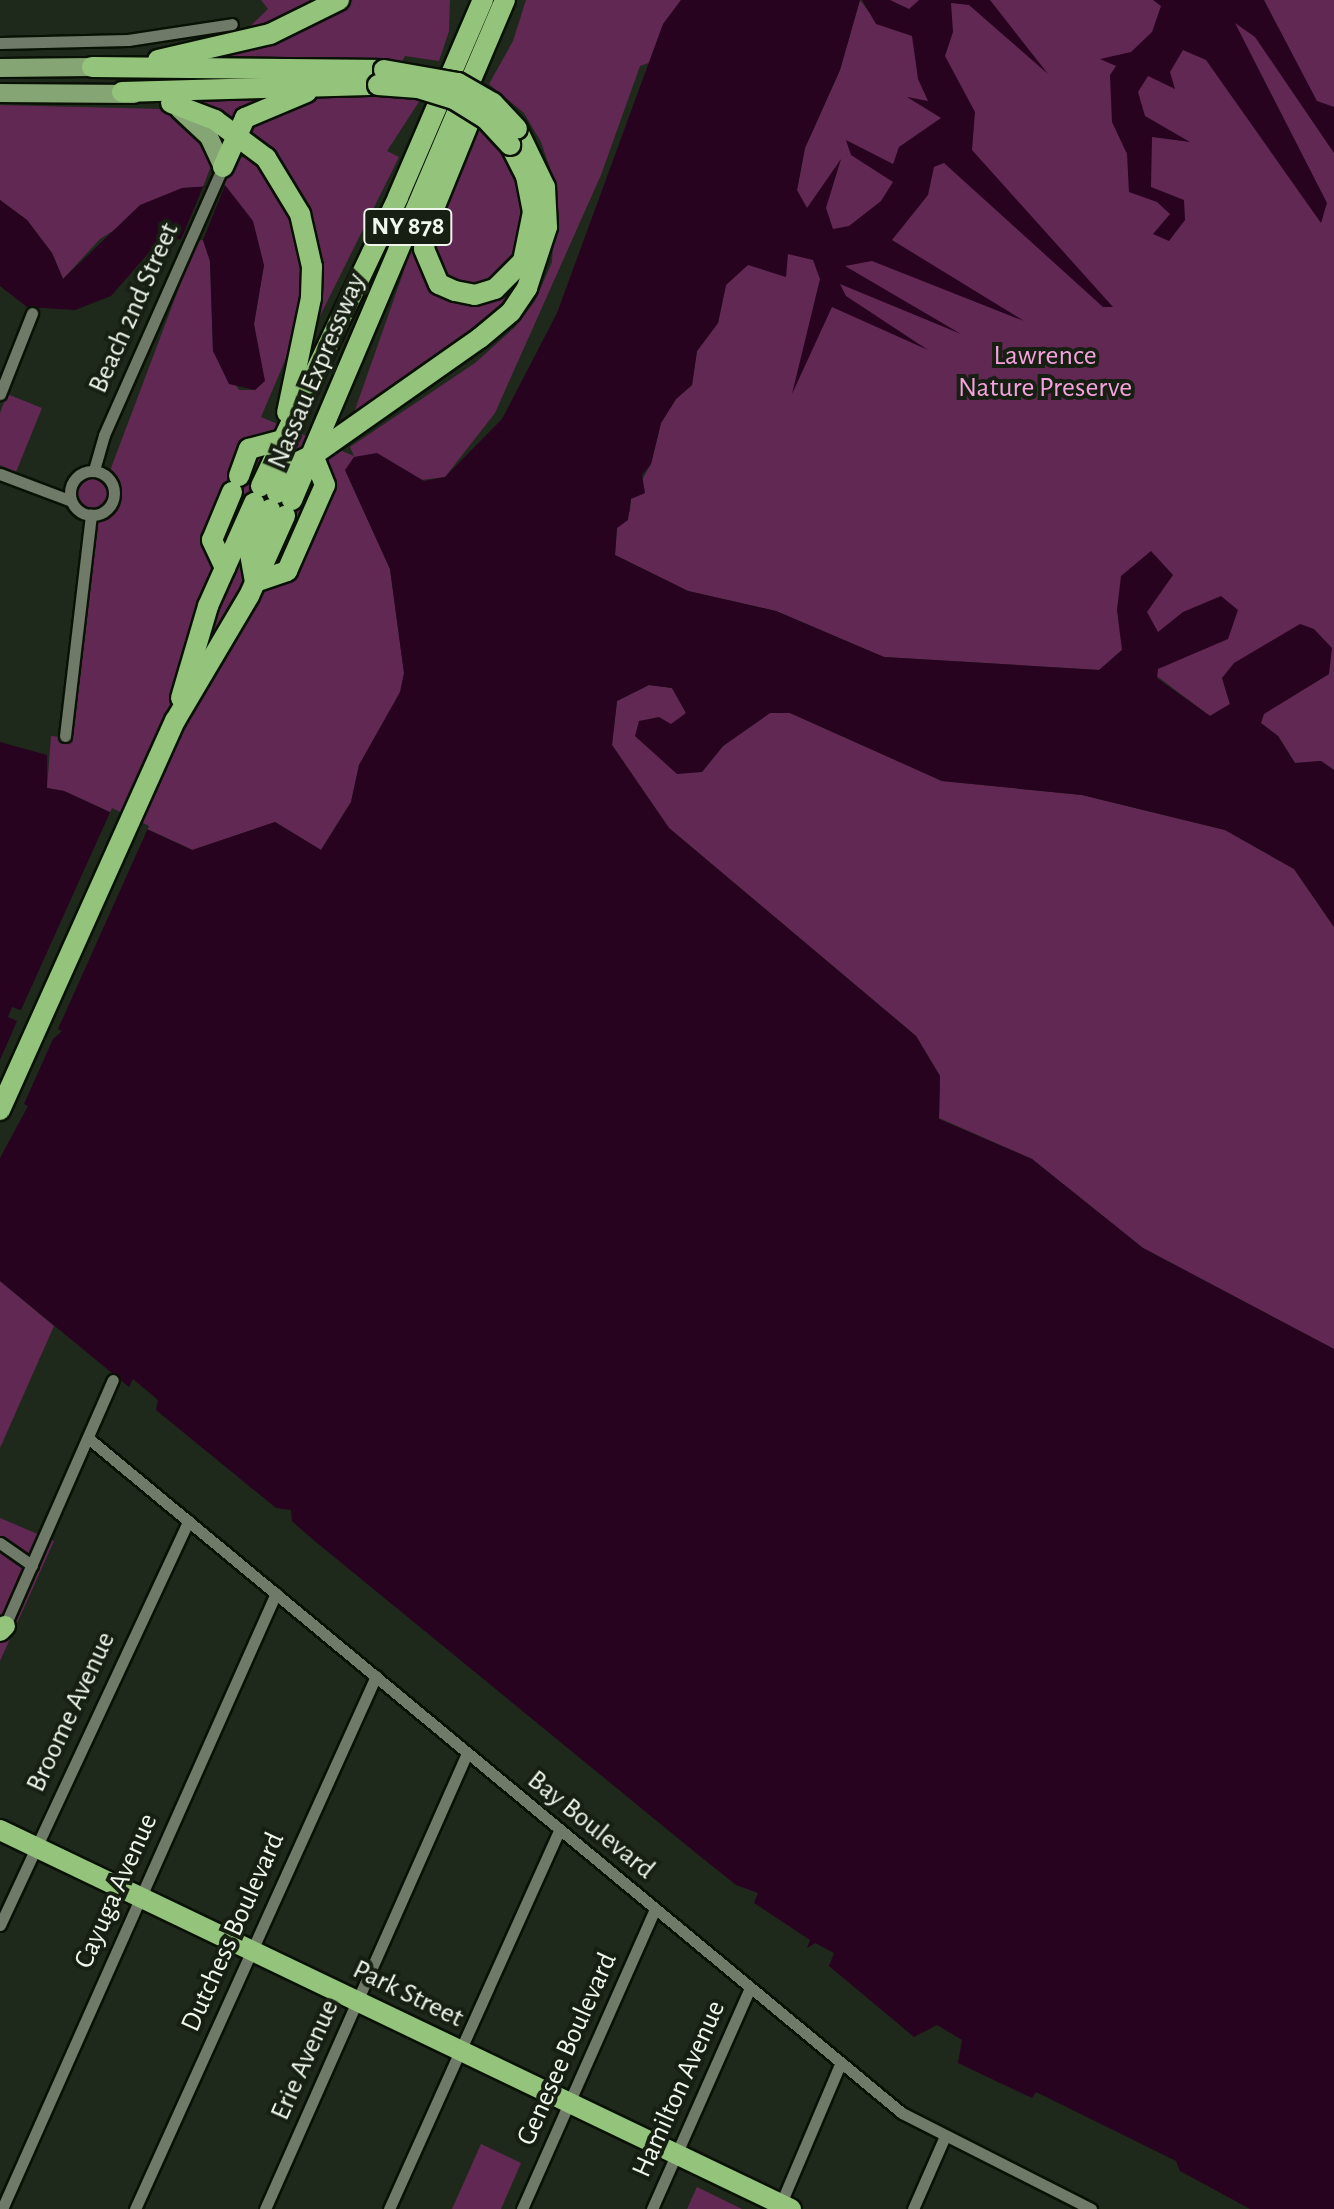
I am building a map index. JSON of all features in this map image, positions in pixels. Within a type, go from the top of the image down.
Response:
[{"type":"highway","points":[[92,67],[226,47],[270,34],[339,0]]},
{"type":"highway","name":"Nassau Expressway","points":[[0,1110],[175,721],[255,582],[282,440],[398,197],[483,0]]},
{"type":"highway","name":"Nassau Expressway","points":[[313,455],[505,0]]},
{"type":"highway","points":[[513,137],[526,176],[533,212],[523,261],[495,289],[475,295],[439,284],[428,269],[426,228],[514,0]]},
{"type":"highway","points":[[92,67],[381,77],[454,99],[485,118],[513,137],[545,187],[547,227],[527,288],[511,312],[480,338],[313,455],[289,466],[269,499]]},
{"type":"highway","points":[[122,92],[326,85],[381,77]]},
{"type":"highway","points":[[219,176],[236,133],[259,108],[326,85]]},
{"type":"highway","points":[[171,103],[236,133],[266,158],[286,185],[309,240],[311,298],[282,440]]},
{"type":"highway","points":[[225,568],[212,540],[269,499],[317,482],[313,455]]},
{"type":"highway","points":[[255,582],[287,571],[325,485],[313,455]]},
{"type":"highway","name":"Nassau Expressway","points":[[175,721],[195,647],[225,568],[241,552],[269,499]]},
{"type":"highway","name":"Park Street","points":[[0,1830],[783,2207]]},
{"type":"main road","points":[[0,68],[92,67]]},
{"type":"main road","points":[[0,93],[122,92],[171,103],[200,124],[219,176]]},
{"type":"street","points":[[0,43],[128,40],[232,24]]},
{"type":"street","name":"Beach 2nd Street","points":[[69,500],[75,478],[94,470],[104,435],[219,176]]},
{"type":"street","points":[[0,394],[32,313]]},
{"type":"street","points":[[91,515],[110,505],[114,490],[108,477],[94,470]]},
{"type":"street","points":[[0,474],[69,500],[91,515]]},
{"type":"street","points":[[65,736],[91,515]]},
{"type":"street","points":[[2,1632],[113,1380]]},
{"type":"street","name":"Bay Boulevard","points":[[88,1438],[902,2113],[1091,2209]]},
{"type":"street","name":"Broome Avenue","points":[[0,1925],[34,1846],[188,1521]]},
{"type":"street","points":[[0,1543],[32,1565]]},
{"type":"street","name":"Cayuga Avenue","points":[[2,2209],[276,1593]]},
{"type":"street","name":"Dutchess Boulevard","points":[[135,2209],[376,1676]]},
{"type":"street","name":"Erie Avenue","points":[[265,2209],[467,1754]]},
{"type":"street","points":[[389,2209],[559,1830]]},
{"type":"street","name":"Genesee Boulevard","points":[[522,2209],[655,1909]]},
{"type":"street","name":"Hamilton Avenue","points":[[652,2209],[750,1988]]},
{"type":"street","points":[[783,2207],[840,2064]]},
{"type":"street","points":[[913,2209],[945,2136]]},
{"type":"green space","points":[[261,0],[324,0],[242,34],[268,9]]},
{"type":"green space","points":[[353,0],[450,0],[449,31],[439,61],[405,56],[402,61],[208,60],[307,28]]},
{"type":"green space","points":[[526,0],[681,0],[663,25],[651,62],[640,66],[601,175],[495,413],[445,477],[421,480],[405,473],[345,470],[390,569],[404,673],[401,692],[359,765],[351,802],[321,850],[275,822],[193,850],[64,791],[47,788],[51,736],[62,737],[99,514],[84,513],[73,504],[71,484],[87,471],[108,476],[197,240],[203,240],[210,261],[213,351],[239,390],[255,390],[254,324],[264,265],[223,189],[230,165],[244,156],[262,169],[286,207],[303,279],[295,337],[261,417],[354,456],[350,447],[475,363],[515,327],[535,301],[552,262],[556,186],[541,142],[524,113],[489,84],[513,41]]},
{"type":"green space","name":"Lawrence Nature Preserve","points":[[860,0],[869,12],[880,0],[1334,0],[1334,770],[1321,761],[1295,763],[1278,736],[1261,723],[1263,714],[1329,674],[1222,678],[1230,704],[1210,716],[1122,650],[1100,670],[884,657],[776,611],[688,591],[615,555],[617,528],[630,511],[631,499],[651,464],[661,423],[676,399],[692,385],[697,351],[718,323],[726,285],[797,190],[805,148],[840,70]]},
{"type":"green space","points":[[403,93],[422,97],[387,151],[399,157],[315,326],[315,301],[321,295],[310,236],[246,135],[247,125],[312,96]]},
{"type":"green space","points":[[280,95],[235,125],[189,99]]},
{"type":"green space","points":[[0,105],[163,109],[184,118],[210,145],[212,163],[203,187],[182,188],[100,239],[63,279],[52,253],[27,220],[0,200]]},
{"type":"green space","points":[[475,122],[504,153],[523,198],[525,231],[516,264],[477,291],[437,273],[430,227]]},
{"type":"green space","points":[[420,225],[416,258],[436,293],[479,305],[508,296],[515,301],[349,427]]},
{"type":"green space","points":[[7,394],[42,408],[16,472],[0,465],[0,413]]},
{"type":"green space","points":[[649,685],[672,688],[686,713],[680,721],[635,736],[651,750],[702,772],[723,746],[770,713],[790,713],[942,781],[1082,795],[1225,830],[1294,869],[1334,927],[1334,1349],[1143,1248],[1032,1159],[939,1118],[940,1076],[916,1036],[669,828],[612,745],[617,701]]},
{"type":"green space","points":[[0,1281],[54,1326],[0,1448]]},
{"type":"green space","points":[[0,1518],[54,1541],[0,1661]]},
{"type":"green space","points":[[481,2144],[521,2163],[501,2209],[452,2209]]},
{"type":"green space","points":[[697,2187],[742,2209],[687,2209]]},
{"type":"shaded area","points":[[681,0],[860,0],[840,70],[805,148],[797,190],[807,208],[841,159],[826,208],[833,229],[849,226],[881,201],[893,182],[851,155],[846,140],[893,164],[899,147],[941,118],[907,97],[928,101],[918,79],[912,36],[876,24],[862,0],[890,0],[909,9],[919,0],[990,0],[1048,74],[969,5],[951,3],[953,32],[945,56],[975,112],[972,150],[1113,307],[1103,307],[944,163],[934,167],[928,195],[892,240],[1024,321],[872,261],[845,266],[961,334],[840,284],[846,296],[928,350],[832,307],[792,394],[820,279],[813,260],[788,254],[786,277],[748,265],[726,285],[718,323],[697,351],[692,385],[676,399],[661,423],[651,464],[642,475],[645,493],[631,499],[628,520],[617,528],[615,555],[688,591],[776,611],[884,657],[1099,670],[1122,650],[1117,610],[1121,576],[1151,551],[1173,575],[1147,612],[1158,632],[1183,612],[1221,596],[1238,610],[1228,639],[1158,669],[1157,678],[1210,716],[1230,704],[1222,678],[1234,663],[1300,624],[1314,629],[1332,648],[1329,674],[1264,714],[1261,723],[1278,736],[1295,763],[1321,761],[1334,770],[1334,927],[1294,869],[1225,830],[1082,795],[942,781],[790,713],[770,713],[723,746],[702,772],[677,774],[635,736],[639,721],[659,717],[671,724],[686,713],[672,688],[649,685],[617,701],[612,745],[669,828],[916,1036],[940,1076],[939,1119],[1032,1159],[1143,1248],[1334,1349],[1334,2209],[1250,2209],[1180,2171],[1176,2161],[1036,2092],[1032,2098],[958,2063],[962,2040],[937,2025],[914,2037],[829,1966],[834,1953],[815,1943],[807,1948],[810,1940],[754,1903],[758,1893],[736,1885],[696,1853],[311,1538],[292,1521],[291,1510],[276,1508],[156,1410],[158,1400],[133,1379],[129,1387],[0,1281],[0,742],[47,755],[47,788],[64,791],[192,850],[275,822],[321,850],[351,802],[359,765],[400,692],[404,673],[390,569],[345,470],[354,457],[377,453],[424,481],[445,477],[502,419],[557,313],[663,24]]},
{"type":"shaded area","points":[[1153,0],[1264,0],[1317,101],[1334,107],[1334,153],[1255,37],[1235,23],[1327,203],[1321,223],[1206,60],[1183,50],[1170,72],[1175,89],[1148,76],[1138,92],[1145,116],[1190,142],[1152,137],[1151,187],[1184,200],[1185,220],[1169,241],[1153,234],[1170,214],[1157,202],[1129,192],[1127,154],[1112,122],[1110,75],[1116,66],[1100,59],[1131,52],[1152,32],[1161,6]]},
{"type":"shaded area","points":[[225,185],[253,221],[264,265],[254,324],[265,381],[255,390],[229,384],[213,351],[210,261],[203,240],[161,239],[111,296],[75,310],[27,307],[0,286],[0,200],[27,220],[52,253],[63,279],[140,205],[182,188]]},
{"type":"pier","points":[[225,185],[203,240],[180,242],[203,187]]},
{"type":"pier","points":[[112,808],[149,826],[58,1029],[62,1031],[53,1039],[24,1104],[28,1106],[0,1158],[0,1060],[17,1021],[8,1017],[12,1007],[21,1010]]}]
